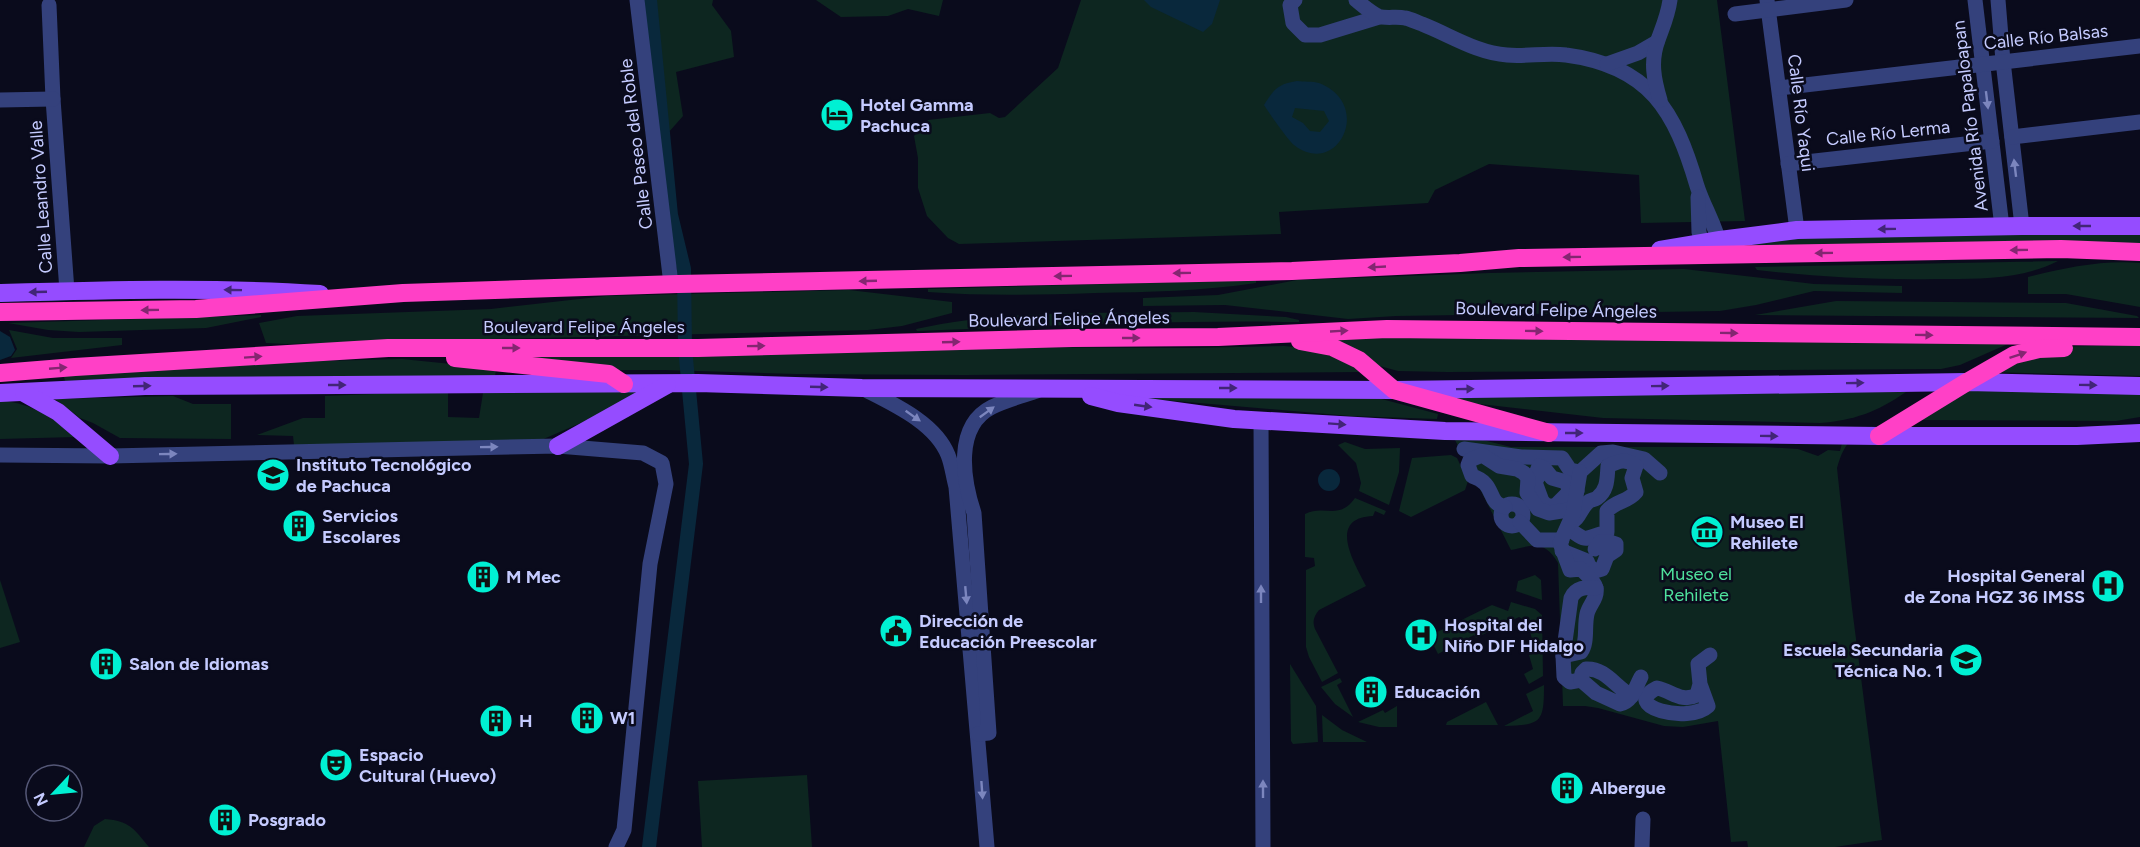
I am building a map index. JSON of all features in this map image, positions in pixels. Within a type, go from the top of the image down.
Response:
[{"type":"highway","name":"Boulevard Felipe Ángeles","points":[[0,312],[196,309],[355,296],[680,284],[1280,271],[1519,258],[1630,255],[1712,248],[2061,249],[2140,252]]},
{"type":"highway","points":[[0,307],[39,312]]},
{"type":"highway","name":"Boulevard Felipe Ángeles","points":[[0,373],[388,348],[698,348],[1073,338],[1218,337],[1386,329],[2140,338]]},
{"type":"highway","points":[[1218,337],[1239,341],[1307,341],[1332,347],[1359,360],[1394,390],[1549,433]]},
{"type":"highway","points":[[1879,436],[2014,355],[2039,349],[2108,346],[2140,338]]},
{"type":"highway","points":[[388,348],[489,362],[609,374],[624,384]]},
{"type":"main road","name":"Boulevard Felipe Ángeles","points":[[1712,248],[1797,230],[2140,226]]},
{"type":"main road","name":"Boulevard Felipe Ángeles","points":[[0,293],[160,289],[267,291],[355,296]]},
{"type":"main road","points":[[0,393],[145,386],[698,383],[862,388],[1394,390],[1966,382],[2140,386]]},
{"type":"main road","points":[[558,446],[669,384]]},
{"type":"main road","points":[[1066,389],[1118,403],[1234,419],[1444,431],[1879,436],[2140,434]]},
{"type":"main road","points":[[22,392],[58,412],[110,456]]},
{"type":"street","name":"Calle Paseo del Roble","points":[[637,0],[680,284]]},
{"type":"street","points":[[1294,0],[1290,5],[1293,23],[1305,35],[1320,35],[1379,17],[1405,18],[1477,49],[1507,56],[1565,55],[1607,64],[1643,86],[1660,100]]},
{"type":"street","points":[[1356,0],[1379,17]]},
{"type":"street","points":[[1670,0],[1668,15],[1657,42],[1653,60],[1654,79],[1660,100],[1687,151],[1712,248]]},
{"type":"street","points":[[1735,14],[1768,5],[1846,0]]},
{"type":"street","name":"Avenida Río Papaloapan","points":[[1975,0],[2002,227]]},
{"type":"street","points":[[1998,0],[2022,226]]},
{"type":"street","name":"Calle Leandro Valle","points":[[49,5],[53,99],[67,291]]},
{"type":"street","name":"Calle Río Yaqui","points":[[1768,5],[1797,230]]},
{"type":"street","points":[[1607,64],[1638,54],[1657,42]]},
{"type":"street","name":"Calle Río Balsas","points":[[1779,88],[2140,46]]},
{"type":"street","points":[[0,100],[53,99]]},
{"type":"street","points":[[2012,137],[2140,122]]},
{"type":"street","name":"Calle Río Lerma","points":[[1788,164],[1992,141]]},
{"type":"street","points":[[862,388],[897,406],[930,428],[948,453],[956,487],[983,734]]},
{"type":"street","points":[[987,847],[974,513],[965,480],[966,447],[974,422],[990,408],[1044,388]]},
{"type":"street","points":[[1261,420],[1263,847]]},
{"type":"street","points":[[0,456],[110,456],[558,446],[644,453],[662,463],[666,484],[650,564],[624,830],[616,847]]},
{"type":"street","points":[[1464,449],[1521,457],[1562,458],[1570,470],[1580,472]]},
{"type":"street","points":[[1563,656],[1581,652],[1584,646],[1588,609],[1594,603],[1596,588],[1593,580],[1581,569],[1570,570],[1565,536],[1574,508],[1574,490],[1580,472],[1601,453],[1613,452],[1644,459],[1660,473]]},
{"type":"street","points":[[1565,536],[1586,503],[1598,498],[1608,483],[1608,466],[1623,460],[1636,466],[1632,477],[1636,492],[1626,500],[1613,504],[1607,511],[1607,532],[1587,538],[1565,536],[1538,540],[1520,522],[1514,525],[1504,522],[1501,512],[1505,507],[1498,506],[1495,502],[1487,483],[1481,478],[1472,476],[1468,465],[1470,460],[1482,455],[1498,466],[1524,472],[1528,478],[1527,493],[1538,509],[1549,513],[1574,508]]},
{"type":"street","points":[[1565,536],[1595,571],[1602,569],[1606,556],[1616,550],[1616,544],[1600,542],[1595,549]]},
{"type":"street","points":[[1596,588],[1580,589],[1573,593],[1563,656],[1564,677],[1570,682],[1581,680],[1596,693],[1620,704],[1626,703],[1640,688],[1658,688],[1679,698],[1692,698],[1705,686],[1698,664],[1710,655]]},
{"type":"street","points":[[1642,847],[1643,819]]},
{"type":"green space","points":[[653,0],[713,0],[712,5],[731,31],[734,57],[676,72],[683,116],[668,133]]},
{"type":"green space","points":[[816,0],[943,0],[939,16],[908,9],[888,16],[841,17]]},
{"type":"green space","points":[[1081,0],[1717,0],[1745,221],[1641,223],[1639,175],[1489,164],[1435,190],[1428,203],[1279,212],[1281,234],[959,244],[948,238],[927,216],[918,188],[918,158],[914,136],[928,120],[990,113],[999,118],[1005,117],[1058,68]]},
{"type":"green space","points":[[2140,230],[2140,244],[1725,248],[1797,234]]},
{"type":"green space","points":[[2058,261],[2014,275],[1967,279],[1847,278],[1757,270],[1755,267]]},
{"type":"green space","points":[[2140,263],[2140,307],[2066,294],[2028,294],[2028,277],[2083,265]]},
{"type":"green space","points":[[1684,269],[1814,284],[1902,286],[1902,293],[1814,291],[1720,311],[1396,316],[1348,319],[1225,305],[1143,306],[1143,298],[1218,295],[1297,280]]},
{"type":"green space","points":[[1256,280],[1256,283],[1236,286],[1155,292],[1012,295],[928,292],[928,289]]},
{"type":"green space","points":[[849,290],[952,302],[952,313],[902,326],[868,330],[286,344],[266,343],[259,323],[297,316],[491,309],[606,296]]},
{"type":"green space","points":[[1836,301],[2066,303],[2139,318],[1755,315]]},
{"type":"green space","points":[[1194,312],[1286,317],[1299,320],[1299,322],[1060,325],[917,331],[916,329],[1020,315]]},
{"type":"green space","points":[[261,315],[261,317],[206,328],[79,332],[48,330],[8,323]]},
{"type":"green space","points":[[9,330],[53,338],[122,338],[122,345],[11,358],[17,349]]},
{"type":"green space","points":[[1364,336],[2017,340],[1960,365],[1941,369],[1448,372],[1398,371],[1376,365],[1324,339]]},
{"type":"green space","points":[[2140,345],[2140,376],[1984,372],[2043,347]]},
{"type":"green space","points":[[1284,346],[1324,354],[1361,372],[796,374],[595,370],[511,357],[965,347]]},
{"type":"green space","points":[[402,359],[496,370],[495,376],[65,381],[63,373],[209,364]]},
{"type":"green space","points":[[2011,388],[2140,388],[2140,417],[2116,421],[1912,420],[1941,393]]},
{"type":"green space","points":[[1753,389],[1906,392],[1865,414],[1820,423],[1603,418],[1453,401],[1453,393]]},
{"type":"green space","points":[[650,390],[650,393],[539,441],[294,445],[293,436],[257,435],[303,418],[325,418],[325,396],[448,391],[448,417],[479,418],[483,393]]},
{"type":"green space","points":[[173,396],[193,404],[231,404],[231,439],[120,438],[80,418],[55,399]]},
{"type":"green space","points":[[1129,397],[1374,397],[1438,414],[1437,419],[1350,416]]},
{"type":"green space","points":[[0,400],[41,412],[76,437],[0,439]]},
{"type":"green space","name":"Museo el Rehilete","points":[[1875,425],[1850,441],[1837,468],[1852,608],[1882,840],[1835,847],[1748,847],[1747,841],[1731,842],[1718,721],[1683,727],[1664,726],[1598,708],[1563,706],[1558,563],[1543,547],[1532,546],[1511,550],[1455,440],[1483,440],[1511,447],[1765,447],[1798,449],[1818,456],[1828,450],[1840,451],[1843,439]]},
{"type":"green space","points":[[1345,442],[1365,449],[1400,448],[1399,472],[1389,505],[1359,491],[1361,483],[1356,463],[1338,445]]},
{"type":"green space","points":[[1451,455],[1457,458],[1468,481],[1465,490],[1411,517],[1399,511],[1412,458]]},
{"type":"green space","points":[[1355,498],[1386,511],[1384,515],[1375,511],[1373,516],[1359,519],[1351,525],[1347,533],[1351,555],[1366,586],[1319,610],[1315,617],[1315,629],[1338,673],[1322,682],[1306,647],[1306,570],[1315,566],[1314,558],[1305,557],[1305,514],[1312,511],[1337,511],[1349,505]]},
{"type":"green space","points":[[1535,575],[1541,580],[1542,600],[1516,591],[1518,581]]},
{"type":"green space","points":[[0,580],[20,642],[0,648]]},
{"type":"green space","points":[[1511,602],[1535,609],[1542,615],[1543,676],[1529,684],[1524,674],[1533,669],[1529,655],[1535,653],[1528,622],[1519,617],[1476,638],[1474,635],[1438,654],[1429,636],[1492,605],[1508,611]]},
{"type":"green space","points":[[1290,664],[1316,706],[1318,742],[1293,744],[1291,741]]},
{"type":"green space","points":[[1340,678],[1342,682],[1337,685],[1353,717],[1335,704],[1321,687]]},
{"type":"green space","points":[[1544,685],[1543,707],[1538,719],[1526,724],[1504,726],[1533,711],[1526,694]]},
{"type":"green space","points":[[1486,702],[1498,725],[1446,725],[1447,722]]},
{"type":"green space","points":[[1397,706],[1397,727],[1379,727],[1358,722],[1383,710],[1385,713]]},
{"type":"green space","points":[[1322,715],[1342,730],[1367,742],[1323,742]]},
{"type":"green space","points":[[807,775],[812,847],[702,847],[698,781]]},
{"type":"green space","points":[[105,819],[131,827],[149,847],[84,847],[94,826]]},
{"type":"water","points":[[1144,0],[1220,0],[1212,24],[1203,32],[1151,7]]},
{"type":"water","points":[[1297,81],[1319,83],[1336,93],[1344,106],[1347,121],[1344,135],[1336,146],[1324,153],[1310,153],[1294,145],[1264,105],[1277,88]],"holes":[[[1295,108],[1324,111],[1329,121],[1320,132],[1310,131],[1303,123],[1292,117]]]},
{"type":"water","points":[[0,331],[10,337],[15,350],[11,356],[0,360]]},
{"type":"water","points":[[1329,469],[1337,472],[1340,480],[1337,488],[1329,491],[1321,488],[1318,480],[1321,472]]},
{"type":"waterway","points":[[649,847],[696,464],[685,348],[684,269],[671,215],[650,0]]},
{"type":"place","name":"Hotel Gamma Pachuca","points":[[837,115]]},
{"type":"place","name":"Instituto Tecnológico de Pachuca","points":[[273,475]]},
{"type":"place","name":"Servicios Escolares","points":[[299,526]]},
{"type":"place","name":"Museo El Rehilete","points":[[1707,532]]},
{"type":"place","name":"M Mec","points":[[483,577]]},
{"type":"place","name":"Hospital General de Zona HGZ 36 IMSS","points":[[2108,586]]},
{"type":"place","name":"Dirección de Educación Preescolar","points":[[896,631]]},
{"type":"place","name":"Hospital del Niño DIF Hidalgo","points":[[1421,635]]},
{"type":"place","name":"Escuela Secundaria Técnica No. 1","points":[[1966,660]]},
{"type":"place","name":"Salon de Idiomas","points":[[106,664]]},
{"type":"place","name":"Educación","points":[[1371,692]]},
{"type":"place","name":"W1","points":[[587,718]]},
{"type":"place","name":"H","points":[[496,721]]},
{"type":"place","name":"Espacio Cultural (Huevo)","points":[[336,765]]},
{"type":"place","name":"Albergue","points":[[1567,788]]},
{"type":"place","name":"Posgrado","points":[[225,820]]}]
